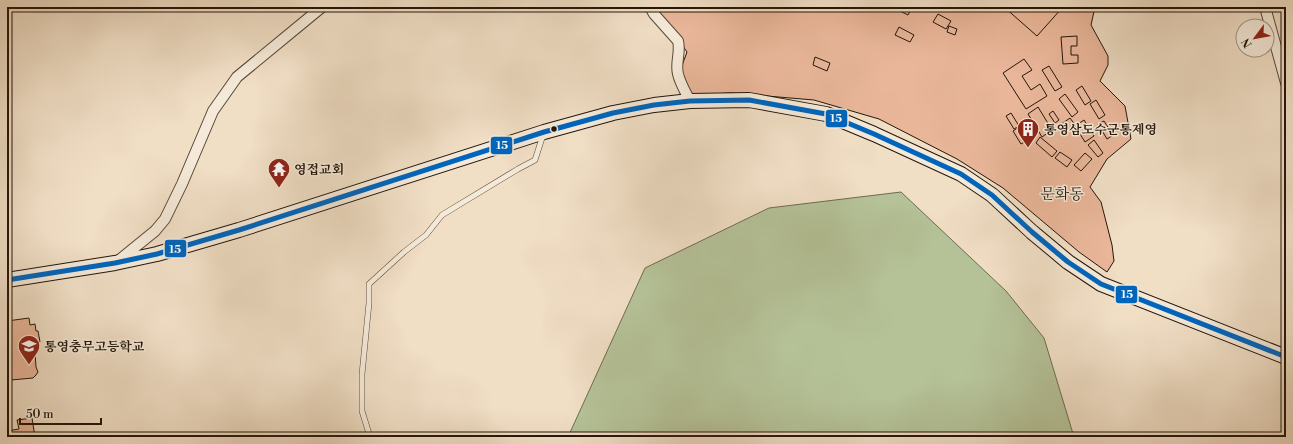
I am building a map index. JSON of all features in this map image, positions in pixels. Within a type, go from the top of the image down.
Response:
[{"type":"street","points":[[115,263],[155,231],[165,219],[182,184],[213,111],[238,77],[322,7]]},
{"type":"street","points":[[650,7],[654,14],[678,41],[680,46],[677,62],[678,74],[690,101]]},
{"type":"street","points":[[1265,7],[1286,83]]},
{"type":"street","points":[[7,280],[115,263],[157,254],[239,230],[544,132],[647,106],[690,101],[748,100],[826,114],[874,134],[961,174],[992,195],[1032,232],[1068,262],[1101,284],[1286,357]]},
{"type":"lane","points":[[370,437],[362,411],[362,374],[369,303],[368,284],[404,252],[426,235],[442,215],[534,160],[544,132]]},
{"type":"green space","points":[[901,192],[1006,291],[1044,338],[1074,437],[568,437],[645,268],[769,208]]},
{"type":"building","name":"통영삼도수군통제영","points":[[653,7],[1095,7],[1091,25],[1108,56],[1108,65],[1100,81],[1125,106],[1131,139],[1107,159],[1090,187],[1101,202],[1112,245],[1114,261],[1107,272],[1079,252],[1003,188],[957,159],[879,119],[814,100],[731,93],[690,95],[680,71],[687,52]]},
{"type":"building","points":[[897,7],[912,7],[908,15],[896,9]]},
{"type":"building","points":[[1004,7],[1061,7],[1062,8],[1037,36]]},
{"type":"building","points":[[938,14],[951,21],[946,29],[933,22]]},
{"type":"building","points":[[949,26],[957,29],[955,35],[947,32]]},
{"type":"building","points":[[899,27],[914,35],[910,42],[895,35]]},
{"type":"building","points":[[1077,36],[1077,46],[1071,46],[1071,55],[1078,55],[1078,63],[1063,64],[1061,37]]},
{"type":"building","points":[[815,57],[830,63],[827,71],[813,65]]},
{"type":"building","points":[[1024,59],[1032,70],[1022,76],[1031,90],[1040,84],[1047,96],[1026,109],[1003,73]]},
{"type":"building","points":[[1049,66],[1062,87],[1055,91],[1042,70]]},
{"type":"building","points":[[1082,86],[1091,101],[1085,105],[1076,90]]},
{"type":"building","points":[[1065,94],[1078,112],[1072,117],[1059,99]]},
{"type":"building","points":[[1096,100],[1105,115],[1099,119],[1090,104]]},
{"type":"building","points":[[1038,107],[1052,130],[1042,137],[1028,114]]},
{"type":"building","points":[[1053,111],[1059,120],[1055,123],[1049,114]]},
{"type":"building","points":[[1011,113],[1019,126],[1014,129],[1006,116]]},
{"type":"building","points":[[1070,118],[1075,125],[1064,132],[1060,125]]},
{"type":"building","points":[[1084,120],[1094,136],[1085,142],[1075,126]]},
{"type":"building","points":[[1104,121],[1113,135],[1107,139],[1098,124]]},
{"type":"building","points":[[1019,127],[1028,140],[1021,144],[1013,131]]},
{"type":"building","points":[[1040,137],[1057,151],[1052,157],[1036,143]]},
{"type":"building","points":[[1094,140],[1103,153],[1098,157],[1088,145]]},
{"type":"building","points":[[1060,152],[1072,160],[1067,167],[1055,158]]},
{"type":"building","points":[[1085,153],[1092,159],[1081,171],[1074,165]]},
{"type":"building","points":[[29,318],[30,325],[35,324],[40,342],[37,342],[38,352],[35,352],[36,367],[38,372],[33,378],[11,380],[9,379],[7,368],[7,321]]},
{"type":"building","points":[[32,418],[35,437],[7,437],[7,431],[19,429],[17,420]]},
{"type":"transit line","name":"15","points":[[7,280],[115,263],[157,254],[239,230],[544,132],[613,113],[654,105],[690,101],[749,100],[826,114],[874,134],[961,174],[992,195],[1032,232],[1068,262],[1101,284],[1286,357]]},
{"type":"place","name":"통영삼도수군통제영","points":[[1028,148]]},
{"type":"place","name":"영접교회","points":[[279,188]]},
{"type":"place","name":"통영충무고등학교","points":[[29,366]]},
{"type":"district","name":"문화동","points":[[1062,194]]}]
